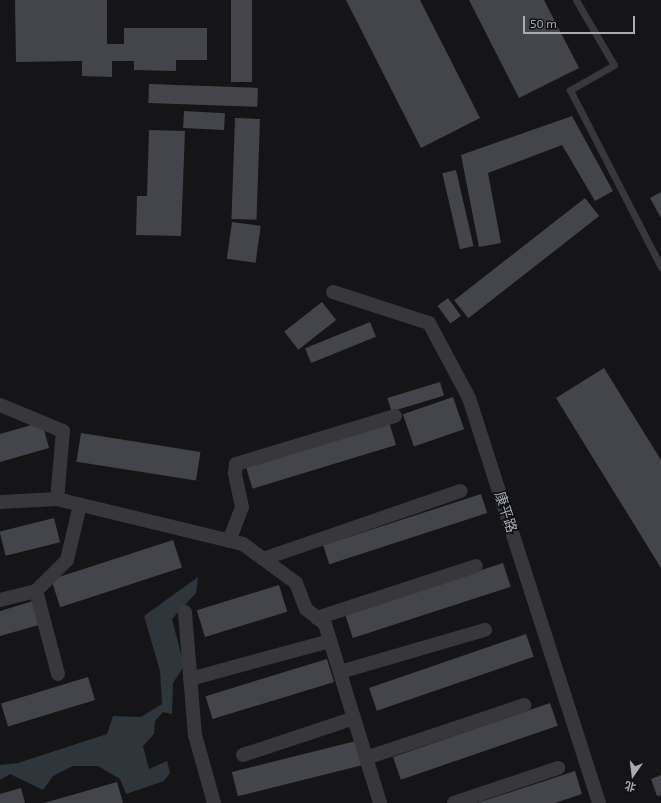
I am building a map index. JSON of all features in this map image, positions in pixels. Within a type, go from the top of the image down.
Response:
[{"type":"street","name":"康平路","points":[[333,292],[429,323],[469,398],[599,803]]},
{"type":"street","points":[[0,405],[63,431],[57,499]]},
{"type":"street","points":[[229,541],[242,507],[235,473],[236,464],[395,416]]},
{"type":"street","points":[[263,558],[461,491]]},
{"type":"street","points":[[0,502],[57,499],[243,544],[296,583],[306,609],[325,624],[380,803]]},
{"type":"street","points":[[0,600],[36,591],[67,560],[80,505]]},
{"type":"street","points":[[317,618],[476,566]]},
{"type":"street","points":[[36,591],[58,674]]},
{"type":"street","points":[[185,612],[195,735],[214,803]]},
{"type":"street","points":[[340,672],[485,630]]},
{"type":"street","points":[[190,679],[330,641]]},
{"type":"street","points":[[366,758],[524,705]]},
{"type":"street","points":[[243,755],[354,718]]},
{"type":"street","points":[[454,803],[558,768]]},
{"type":"lane","points":[[576,0],[614,65],[570,90],[661,267]]},
{"type":"shaded area","points":[[198,577],[196,593],[172,619],[184,666],[173,683],[172,714],[163,712],[155,721],[154,734],[143,746],[149,769],[167,761],[170,773],[164,781],[126,794],[120,779],[98,766],[73,766],[53,776],[43,790],[10,774],[0,780],[0,765],[18,763],[107,734],[113,716],[141,717],[162,704],[160,671],[144,616]]},
{"type":"building","points":[[15,0],[107,0],[107,44],[124,44],[124,28],[207,28],[207,60],[176,60],[176,71],[134,70],[134,61],[112,61],[112,77],[82,76],[82,61],[16,62]]},
{"type":"building","points":[[231,0],[252,0],[252,82],[231,82]]},
{"type":"building","points":[[346,0],[420,0],[480,118],[421,148]]},
{"type":"building","points":[[469,0],[544,0],[579,68],[519,98]]},
{"type":"building","points":[[149,84],[258,88],[257,107],[148,103]]},
{"type":"building","points":[[184,111],[225,113],[224,130],[183,128]]},
{"type":"building","points":[[572,116],[613,191],[595,201],[562,145],[488,173],[501,243],[479,247],[461,155]]},
{"type":"building","points":[[235,118],[260,119],[256,220],[231,219]]},
{"type":"building","points":[[149,130],[185,131],[181,236],[136,235],[137,196],[147,196]]},
{"type":"building","points":[[456,170],[474,246],[460,249],[442,173]]},
{"type":"building","points":[[661,192],[661,218],[650,198]]},
{"type":"building","points":[[585,198],[599,216],[468,318],[454,300]]},
{"type":"building","points":[[232,222],[261,226],[256,263],[227,259]]},
{"type":"building","points":[[448,298],[461,316],[450,323],[437,306]]},
{"type":"building","points":[[322,302],[336,320],[298,350],[284,332]]},
{"type":"building","points":[[370,322],[376,337],[311,363],[305,348]]},
{"type":"building","points":[[604,368],[661,460],[661,568],[556,398]]},
{"type":"building","points":[[440,382],[444,395],[391,411],[387,398]]},
{"type":"building","points":[[453,397],[464,429],[414,446],[403,414]]},
{"type":"building","points":[[42,422],[49,448],[0,462],[0,434]]},
{"type":"building","points":[[389,422],[396,445],[253,489],[246,466]]},
{"type":"building","points":[[81,433],[201,452],[196,481],[76,462]]},
{"type":"building","points":[[481,494],[487,513],[329,564],[323,545]]},
{"type":"building","points":[[54,518],[60,542],[6,556],[0,531]]},
{"type":"building","points":[[173,540],[182,568],[60,607],[51,580]]},
{"type":"building","points":[[503,563],[511,587],[353,638],[345,614]]},
{"type":"building","points":[[279,585],[287,612],[205,637],[197,610]]},
{"type":"building","points":[[33,601],[39,625],[0,636],[0,611]]},
{"type":"building","points":[[526,634],[534,657],[377,711],[369,688]]},
{"type":"building","points":[[327,659],[334,682],[213,719],[206,696]]},
{"type":"building","points":[[88,677],[95,700],[8,727],[1,704]]},
{"type":"building","points":[[550,703],[558,726],[401,780],[393,757]]},
{"type":"building","points":[[356,741],[362,765],[238,796],[232,772]]},
{"type":"building","points":[[575,771],[582,794],[555,803],[477,803]]},
{"type":"building","points":[[661,775],[661,795],[657,796],[651,779]]},
{"type":"building","points":[[117,782],[123,803],[44,803]]},
{"type":"building","points":[[21,788],[25,803],[0,803],[0,794]]}]
